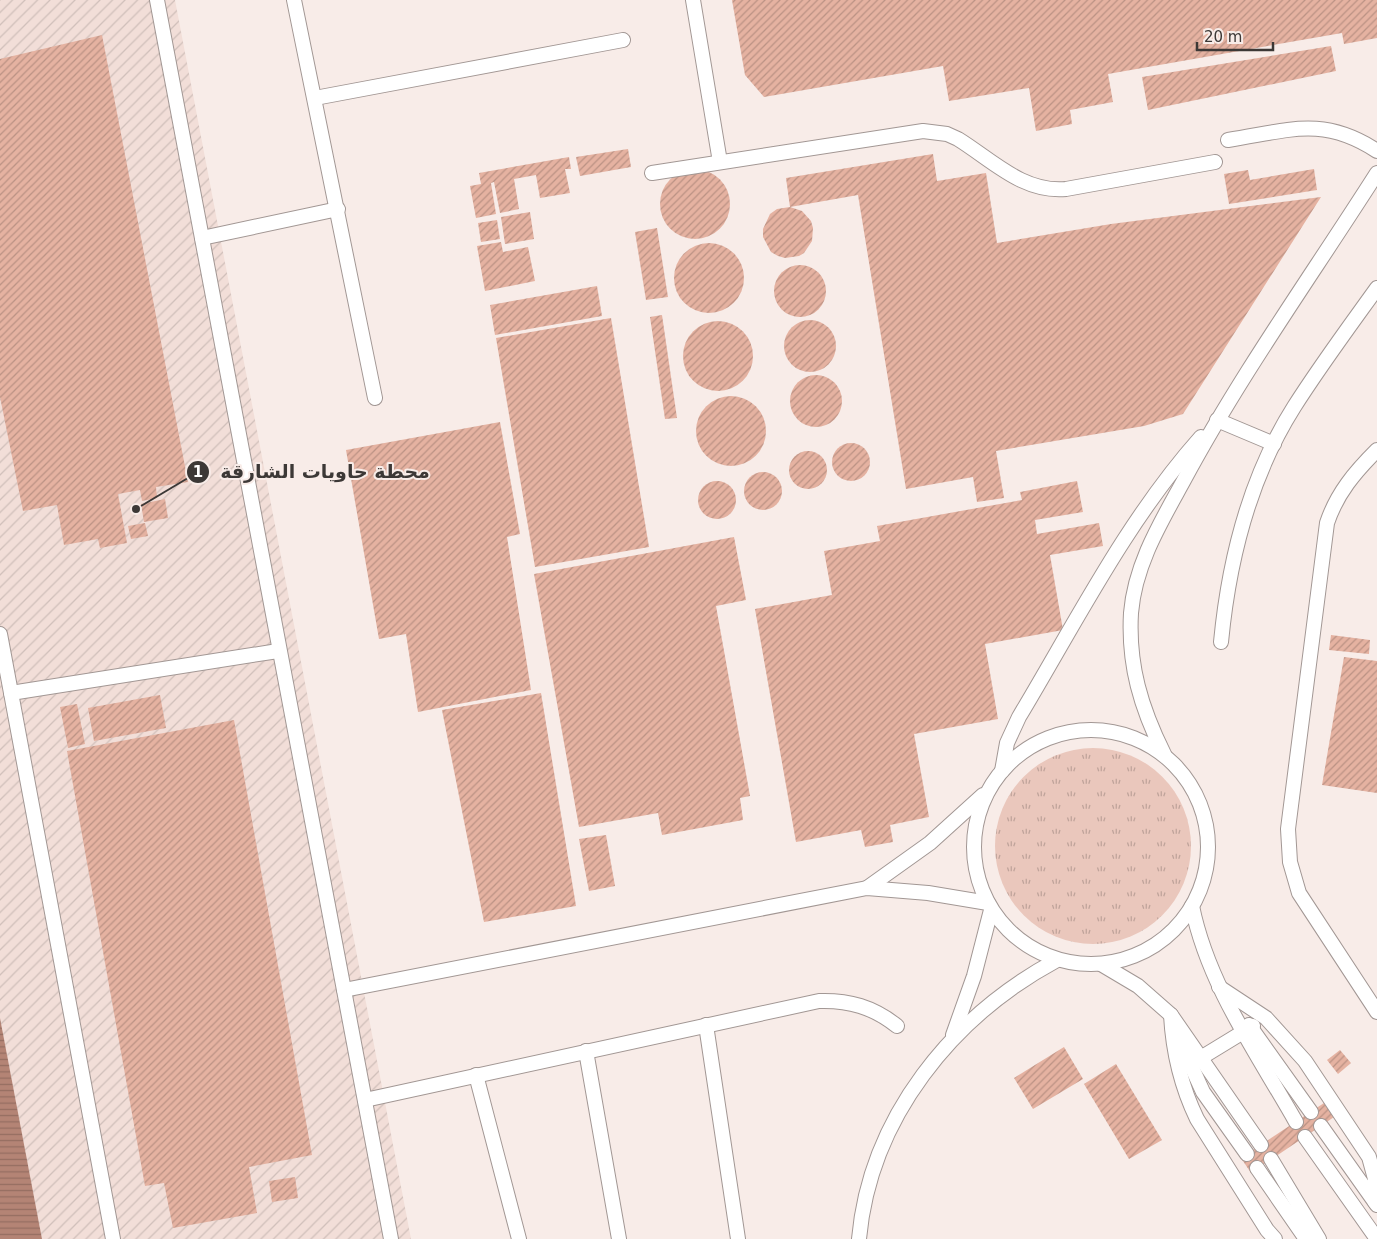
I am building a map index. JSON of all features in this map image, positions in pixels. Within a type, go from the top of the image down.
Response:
[{"type":"lane","points":[[157,0],[278,651],[391,1239]]},
{"type":"lane","points":[[294,0],[375,398]]},
{"type":"lane","points":[[693,0],[720,162]]},
{"type":"lane","points":[[315,98],[623,40]]},
{"type":"lane","points":[[1228,140],[1310,127],[1332,130],[1358,139],[1377,151]]},
{"type":"lane","points":[[652,172],[923,131],[947,134],[958,139],[1024,182],[1041,189],[1066,189],[1215,162]]},
{"type":"lane","points":[[1165,755],[1148,722],[1136,686],[1131,649],[1131,612],[1138,575],[1151,539],[1217,420],[1377,173]]},
{"type":"lane","points":[[202,238],[338,209]]},
{"type":"lane","points":[[1222,642],[1232,560],[1257,481],[1274,444],[1294,408],[1377,288]]},
{"type":"lane","points":[[1217,420],[1274,444]]},
{"type":"lane","points":[[1002,771],[1012,730],[1131,530],[1157,491],[1217,420]]},
{"type":"lane","points":[[1377,450],[1344,486],[1327,523],[1288,830],[1288,846],[1294,878],[1307,908],[1377,1012]]},
{"type":"lane","points":[[0,634],[113,1239]]},
{"type":"lane","points":[[11,692],[278,651]]},
{"type":"lane","points":[[1094,729],[1119,733],[1143,741],[1165,755],[1184,775],[1199,799],[1206,825],[1208,853],[1204,881],[1192,906],[1179,924],[1163,940],[1130,957],[1101,964],[1079,964],[1057,960],[1038,952],[1020,940],[1004,926],[990,906],[977,874],[974,836],[979,813],[988,791],[1002,771],[1021,753],[1036,744],[1068,732],[1094,729]]},
{"type":"lane","points":[[866,888],[930,843],[988,791]]},
{"type":"lane","points":[[344,990],[866,888],[928,893],[990,906]]},
{"type":"lane","points":[[951,1041],[974,976],[990,906]]},
{"type":"lane","points":[[1192,906],[1202,947],[1219,987],[1233,1010],[1311,1112]]},
{"type":"lane","points":[[859,1239],[868,1187],[882,1147],[905,1101],[924,1073],[974,1016],[1000,995],[1057,960]]},
{"type":"lane","points":[[1101,964],[1138,986],[1171,1015],[1189,1065],[1211,1104],[1247,1154]]},
{"type":"lane","points":[[1219,987],[1266,1018],[1305,1061],[1364,1148],[1374,1174],[1376,1204]]},
{"type":"lane","points":[[365,1100],[819,1001],[836,1000],[868,1008],[897,1026]]},
{"type":"lane","points":[[1171,1015],[1189,1065],[1197,1119],[1266,1230],[1275,1239]]},
{"type":"lane","points":[[1189,1065],[1266,1018]]},
{"type":"lane","points":[[706,1025],[738,1239]]},
{"type":"lane","points":[[1248,1029],[1296,1122]]},
{"type":"lane","points":[[586,1051],[619,1239]]},
{"type":"lane","points":[[1189,1065],[1261,1145]]},
{"type":"lane","points":[[476,1075],[519,1239]]},
{"type":"lane","points":[[1321,1126],[1376,1204]]},
{"type":"lane","points":[[1305,1137],[1377,1239]]},
{"type":"lane","points":[[1271,1159],[1319,1239]]},
{"type":"lane","points":[[1257,1168],[1306,1239]]},
{"type":"shaded area","points":[[0,0],[175,0],[411,1239],[42,1239],[0,1018]]},
{"type":"shaded area","points":[[0,1018],[42,1239],[0,1239]]},
{"type":"green space","points":[[1093,748],[1112,750],[1130,756],[1147,765],[1162,777],[1174,792],[1183,809],[1189,827],[1191,846],[1189,865],[1183,883],[1174,900],[1162,915],[1147,927],[1130,936],[1112,942],[1093,944],[1074,942],[1056,936],[1039,927],[1024,915],[1012,900],[1003,883],[997,865],[995,846],[997,827],[1003,809],[1012,792],[1024,777],[1039,765],[1056,756],[1074,750]]},
{"type":"building","points":[[732,0],[1377,0],[1377,38],[1344,44],[1342,33],[1108,74],[1113,102],[1070,110],[1072,124],[1036,131],[1029,88],[949,101],[943,66],[764,97],[745,75]]},
{"type":"building","points":[[102,35],[188,482],[156,487],[157,498],[142,501],[140,490],[118,494],[127,543],[100,548],[98,539],[64,545],[57,505],[23,511],[0,397],[0,59]]},
{"type":"building","points":[[1331,46],[1336,71],[1148,110],[1142,77]]},
{"type":"building","points":[[628,149],[631,167],[580,176],[576,157]]},
{"type":"building","points":[[933,154],[937,181],[986,173],[997,243],[1111,224],[1321,197],[1183,414],[1144,426],[996,451],[1004,498],[977,502],[973,477],[906,489],[858,195],[790,207],[786,178]]},
{"type":"building","points":[[569,157],[571,169],[565,169],[570,193],[540,198],[536,175],[514,179],[519,209],[500,213],[494,182],[491,183],[496,214],[476,218],[470,186],[481,184],[479,173]]},
{"type":"building","points":[[695,169],[708,172],[720,179],[727,191],[730,204],[727,217],[720,229],[708,236],[695,239],[682,236],[670,229],[663,217],[660,204],[663,191],[670,179],[682,172]]},
{"type":"building","points":[[1314,169],[1317,190],[1229,204],[1224,174],[1248,170],[1250,180]]},
{"type":"building","points":[[790,207],[802,211],[811,221],[813,228],[812,241],[804,253],[799,256],[785,258],[771,252],[763,237],[763,229],[770,214],[777,209]]},
{"type":"building","points":[[530,212],[534,239],[505,244],[501,217]]},
{"type":"building","points":[[497,220],[500,239],[481,242],[478,223]]},
{"type":"building","points":[[657,228],[668,297],[646,300],[635,232]]},
{"type":"building","points":[[501,242],[503,252],[528,247],[535,281],[485,291],[477,246]]},
{"type":"building","points":[[702,243],[716,243],[729,249],[738,258],[744,271],[742,291],[734,303],[716,313],[702,313],[689,307],[680,298],[674,285],[674,271],[680,258],[689,249]]},
{"type":"building","points":[[800,265],[810,267],[818,273],[824,281],[826,291],[824,301],[818,309],[810,315],[800,317],[790,315],[782,309],[776,301],[774,291],[776,281],[782,273],[790,267]]},
{"type":"building","points":[[597,286],[602,316],[495,335],[490,305]]},
{"type":"building","points":[[662,315],[677,418],[665,419],[650,317]]},
{"type":"building","points":[[611,318],[649,547],[535,567],[496,338]]},
{"type":"building","points":[[810,320],[820,322],[828,328],[834,336],[836,346],[834,356],[828,364],[820,370],[810,372],[800,370],[792,364],[786,356],[784,346],[786,336],[792,328],[800,322]]},
{"type":"building","points":[[725,321],[738,327],[747,336],[751,342],[753,356],[751,370],[743,381],[732,389],[711,391],[704,389],[693,381],[685,370],[683,349],[685,342],[693,331],[704,323]]},
{"type":"building","points":[[816,375],[826,377],[834,383],[840,391],[842,401],[840,411],[834,419],[826,425],[816,427],[806,425],[798,419],[792,411],[790,401],[792,391],[798,383],[806,377]]},
{"type":"building","points":[[738,396],[751,402],[760,411],[764,417],[766,431],[764,445],[756,456],[745,464],[724,466],[717,464],[706,456],[698,445],[696,424],[698,417],[706,406],[717,398]]},
{"type":"building","points":[[500,422],[520,534],[507,537],[531,690],[418,712],[406,634],[379,639],[346,450]]},
{"type":"building","points":[[851,443],[864,449],[870,462],[864,475],[851,481],[838,475],[832,462],[838,449]]},
{"type":"building","points":[[808,451],[821,457],[827,470],[821,483],[808,489],[795,483],[789,470],[795,457]]},
{"type":"building","points":[[763,472],[776,478],[782,491],[776,504],[763,510],[750,504],[744,491],[750,478]]},
{"type":"building","points":[[717,481],[730,487],[736,500],[730,513],[717,519],[704,513],[698,500],[704,487]]},
{"type":"building","points":[[1077,481],[1083,512],[1035,520],[1037,534],[1099,523],[1103,546],[1050,555],[1063,630],[985,644],[998,719],[914,734],[929,817],[890,825],[893,842],[865,847],[861,830],[796,842],[755,609],[832,595],[824,551],[880,541],[877,526],[1022,500],[1020,492]]},
{"type":"building","points":[[165,499],[168,518],[144,522],[141,504]]},
{"type":"building","points":[[145,523],[148,536],[131,539],[128,526]]},
{"type":"building","points":[[734,537],[746,600],[716,606],[750,796],[740,798],[743,820],[662,835],[658,813],[579,827],[534,574]]},
{"type":"building","points":[[1331,635],[1370,640],[1369,654],[1329,650]]},
{"type":"building","points":[[1344,657],[1377,661],[1377,793],[1322,785]]},
{"type":"building","points":[[541,693],[576,906],[484,922],[442,710]]},
{"type":"building","points":[[160,695],[166,728],[94,741],[88,708]]},
{"type":"building","points":[[77,704],[85,744],[68,748],[60,707]]},
{"type":"building","points":[[234,720],[312,1155],[249,1167],[257,1213],[173,1228],[164,1183],[145,1186],[67,751]]},
{"type":"building","points":[[606,835],[615,886],[589,891],[579,839]]},
{"type":"building","points":[[1064,1047],[1083,1079],[1033,1109],[1014,1078]]},
{"type":"building","points":[[1340,1050],[1351,1063],[1338,1074],[1327,1060]]},
{"type":"building","points":[[1116,1064],[1162,1140],[1129,1159],[1084,1084]]},
{"type":"building","points":[[1324,1103],[1334,1117],[1251,1173],[1241,1158]]},
{"type":"building","points":[[295,1177],[298,1198],[272,1202],[269,1181]]},
{"type":"place","name":"محطة حاويات الشارقة","points":[[136,509]]}]
